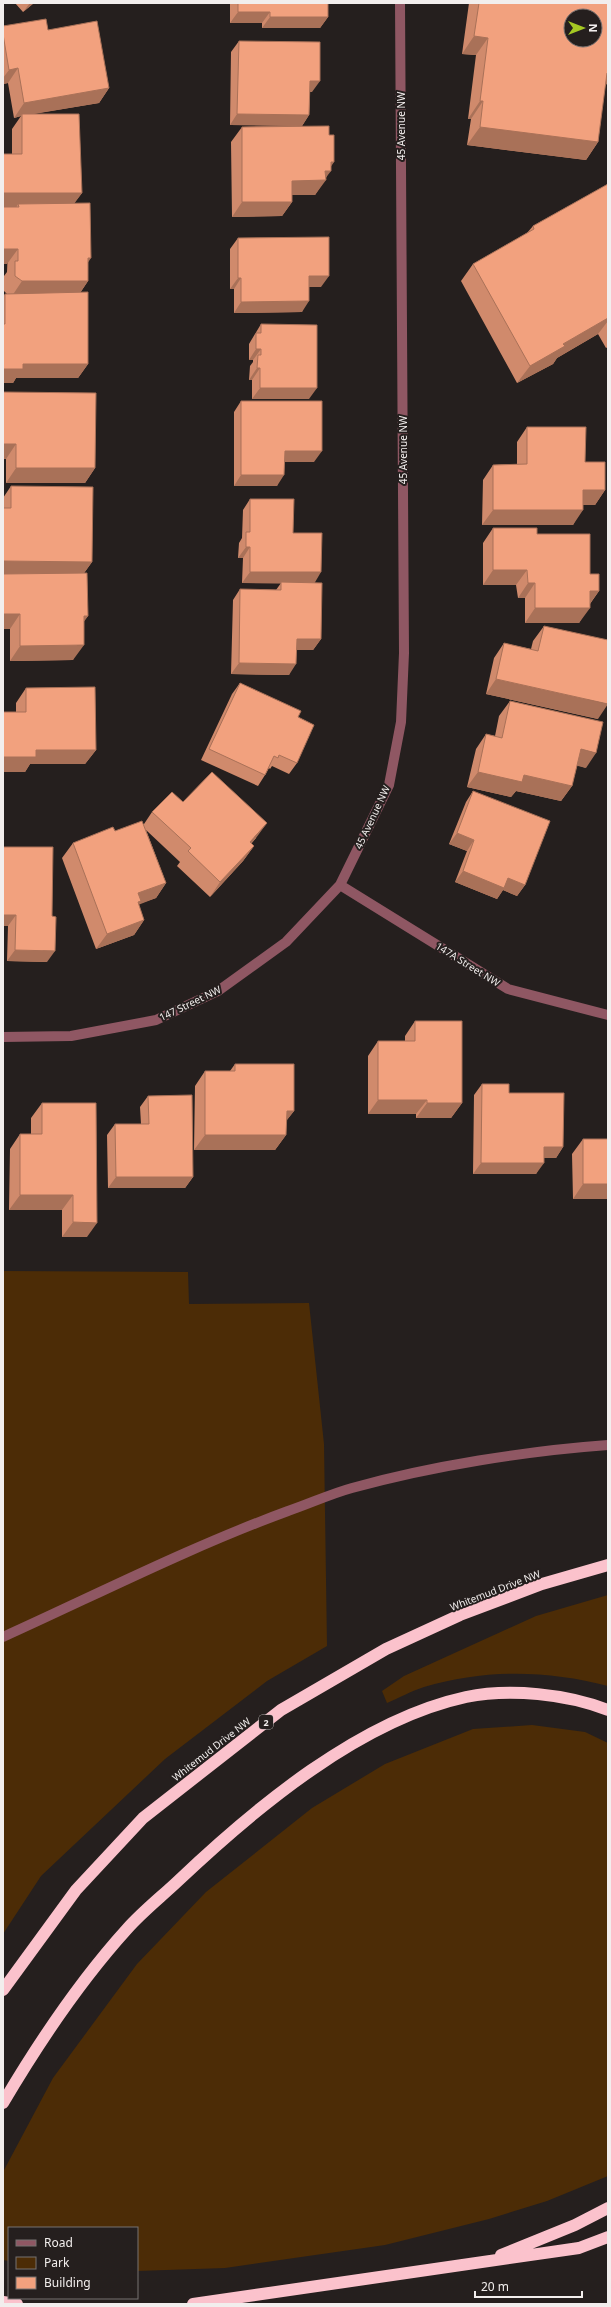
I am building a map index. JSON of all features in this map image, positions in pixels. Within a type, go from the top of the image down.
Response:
[{"type":"highway","name":"Whitemud Drive NW","points":[[3,1990],[76,1890],[143,1818],[281,1710],[386,1649],[460,1615],[542,1584],[608,1565]]},
{"type":"highway","points":[[3,2103],[29,2058],[72,1998],[127,1929],[204,1856],[268,1803],[320,1766],[369,1734],[418,1713],[467,1697],[518,1693],[554,1697],[608,1710]]},
{"type":"highway","points":[[484,2262],[575,2225],[608,2208]]},
{"type":"highway","points":[[193,2304],[579,2248],[608,2237]]},
{"type":"highway","points":[[3,2302],[17,2304]]},
{"type":"street","name":"45 Avenue NW","points":[[340,885],[389,785],[401,722],[404,653],[400,3]]},
{"type":"street","name":"147A Street NW","points":[[340,885],[508,989],[608,1015]]},
{"type":"street","name":"147 Street NW","points":[[3,1037],[70,1036],[156,1020],[218,991],[286,942],[340,885]]},
{"type":"street","points":[[3,1637],[166,1561],[250,1525],[351,1488],[469,1464],[560,1448],[608,1445]]},
{"type":"green space","points":[[3,1271],[188,1272],[189,1304],[309,1303],[324,1444],[327,1646],[267,1681],[165,1759],[41,1876],[3,1934]]},
{"type":"green space","points":[[608,1595],[608,1686],[562,1677],[516,1674],[493,1675],[447,1681],[424,1687],[387,1703],[382,1691],[404,1676],[536,1616]]},
{"type":"green space","points":[[532,1725],[585,1732],[608,1743],[608,2176],[547,2201],[489,2219],[385,2245],[225,2268],[138,2271],[138,2227],[8,2227],[8,2261],[3,2260],[3,2172],[53,2078],[137,1964],[206,1892],[312,1808],[385,1764],[473,1729]]},
{"type":"building","points":[[238,3],[328,3],[328,17],[270,17],[270,12],[238,12]]},
{"type":"building","points":[[479,3],[608,3],[608,73],[598,142],[480,127],[483,101],[480,101],[488,38],[474,36]]},
{"type":"building","points":[[46,19],[48,30],[97,21],[109,88],[24,103],[18,68],[9,70],[3,26]]},
{"type":"building","points":[[239,41],[320,42],[320,81],[310,81],[309,115],[237,114]]},
{"type":"building","points":[[22,114],[79,114],[82,193],[3,193],[3,154],[22,154]]},
{"type":"building","points":[[329,126],[329,135],[334,135],[334,162],[331,162],[331,171],[325,171],[326,180],[292,181],[292,202],[242,202],[242,127]]},
{"type":"building","points":[[608,184],[608,318],[563,344],[565,346],[530,366],[473,264],[534,229],[533,226]]},
{"type":"building","points":[[90,203],[91,258],[88,258],[88,281],[22,281],[15,276],[15,261],[18,261],[18,249],[3,249],[3,207],[19,207],[18,204]]},
{"type":"building","points":[[329,237],[329,276],[309,276],[309,301],[241,302],[241,278],[238,278],[238,238]]},
{"type":"building","points":[[88,292],[88,364],[23,364],[23,369],[3,369],[5,294]]},
{"type":"building","points":[[261,324],[317,325],[317,388],[260,388],[260,368],[257,368],[258,355],[261,355],[261,349],[256,349],[256,333],[261,333]]},
{"type":"building","points":[[3,392],[96,393],[95,468],[16,468],[16,444],[3,444]]},
{"type":"building","points":[[241,401],[322,401],[322,451],[285,451],[284,475],[241,475]]},
{"type":"building","points":[[527,427],[586,427],[585,462],[605,462],[605,490],[583,490],[583,510],[493,510],[493,465],[527,464]]},
{"type":"building","points":[[11,486],[93,487],[92,562],[3,561],[3,508],[11,508]]},
{"type":"building","points":[[250,499],[294,499],[293,533],[322,533],[321,572],[250,572],[250,547],[246,547],[246,532],[250,532]]},
{"type":"building","points":[[493,528],[537,528],[537,534],[590,534],[590,574],[599,574],[599,591],[590,591],[590,608],[535,608],[535,583],[528,583],[527,570],[493,570]]},
{"type":"building","points":[[87,573],[88,616],[84,616],[84,645],[20,646],[20,614],[3,614],[3,574]]},
{"type":"building","points":[[281,582],[322,583],[321,639],[297,639],[296,664],[239,663],[240,589],[281,590]]},
{"type":"building","points":[[544,626],[608,640],[608,704],[496,679],[504,643],[538,651]]},
{"type":"building","points":[[240,683],[301,711],[298,717],[314,725],[297,763],[279,755],[278,758],[274,756],[265,775],[209,749]]},
{"type":"building","points":[[95,687],[96,750],[36,750],[36,757],[3,757],[3,712],[26,712],[26,688]]},
{"type":"building","points":[[510,701],[603,722],[596,753],[581,749],[572,786],[524,775],[522,782],[478,772],[486,734],[502,738]]},
{"type":"building","points":[[212,772],[267,823],[250,842],[254,846],[220,882],[188,851],[191,848],[152,812],[172,792],[183,802]]},
{"type":"building","points":[[473,791],[550,821],[525,885],[508,878],[504,888],[463,871],[474,840],[457,833]]},
{"type":"building","points":[[142,821],[166,883],[138,893],[141,901],[138,902],[144,920],[107,934],[73,843],[113,827],[115,831]]},
{"type":"building","points":[[3,847],[53,847],[52,916],[56,917],[55,951],[15,950],[16,915],[3,915]]},
{"type":"building","points":[[415,1021],[462,1021],[462,1103],[427,1103],[427,1100],[378,1100],[378,1041],[415,1041]]},
{"type":"building","points":[[235,1064],[294,1064],[294,1111],[287,1111],[286,1135],[205,1135],[205,1071],[235,1071]]},
{"type":"building","points":[[482,1084],[509,1084],[509,1093],[564,1093],[563,1147],[544,1147],[544,1163],[481,1163]]},
{"type":"building","points":[[192,1095],[193,1177],[116,1177],[115,1124],[149,1124],[148,1096]]},
{"type":"building","points":[[42,1103],[96,1103],[97,1223],[73,1222],[73,1195],[20,1195],[20,1134],[42,1134]]},
{"type":"building","points":[[583,1139],[608,1139],[608,1184],[583,1184]]}]
